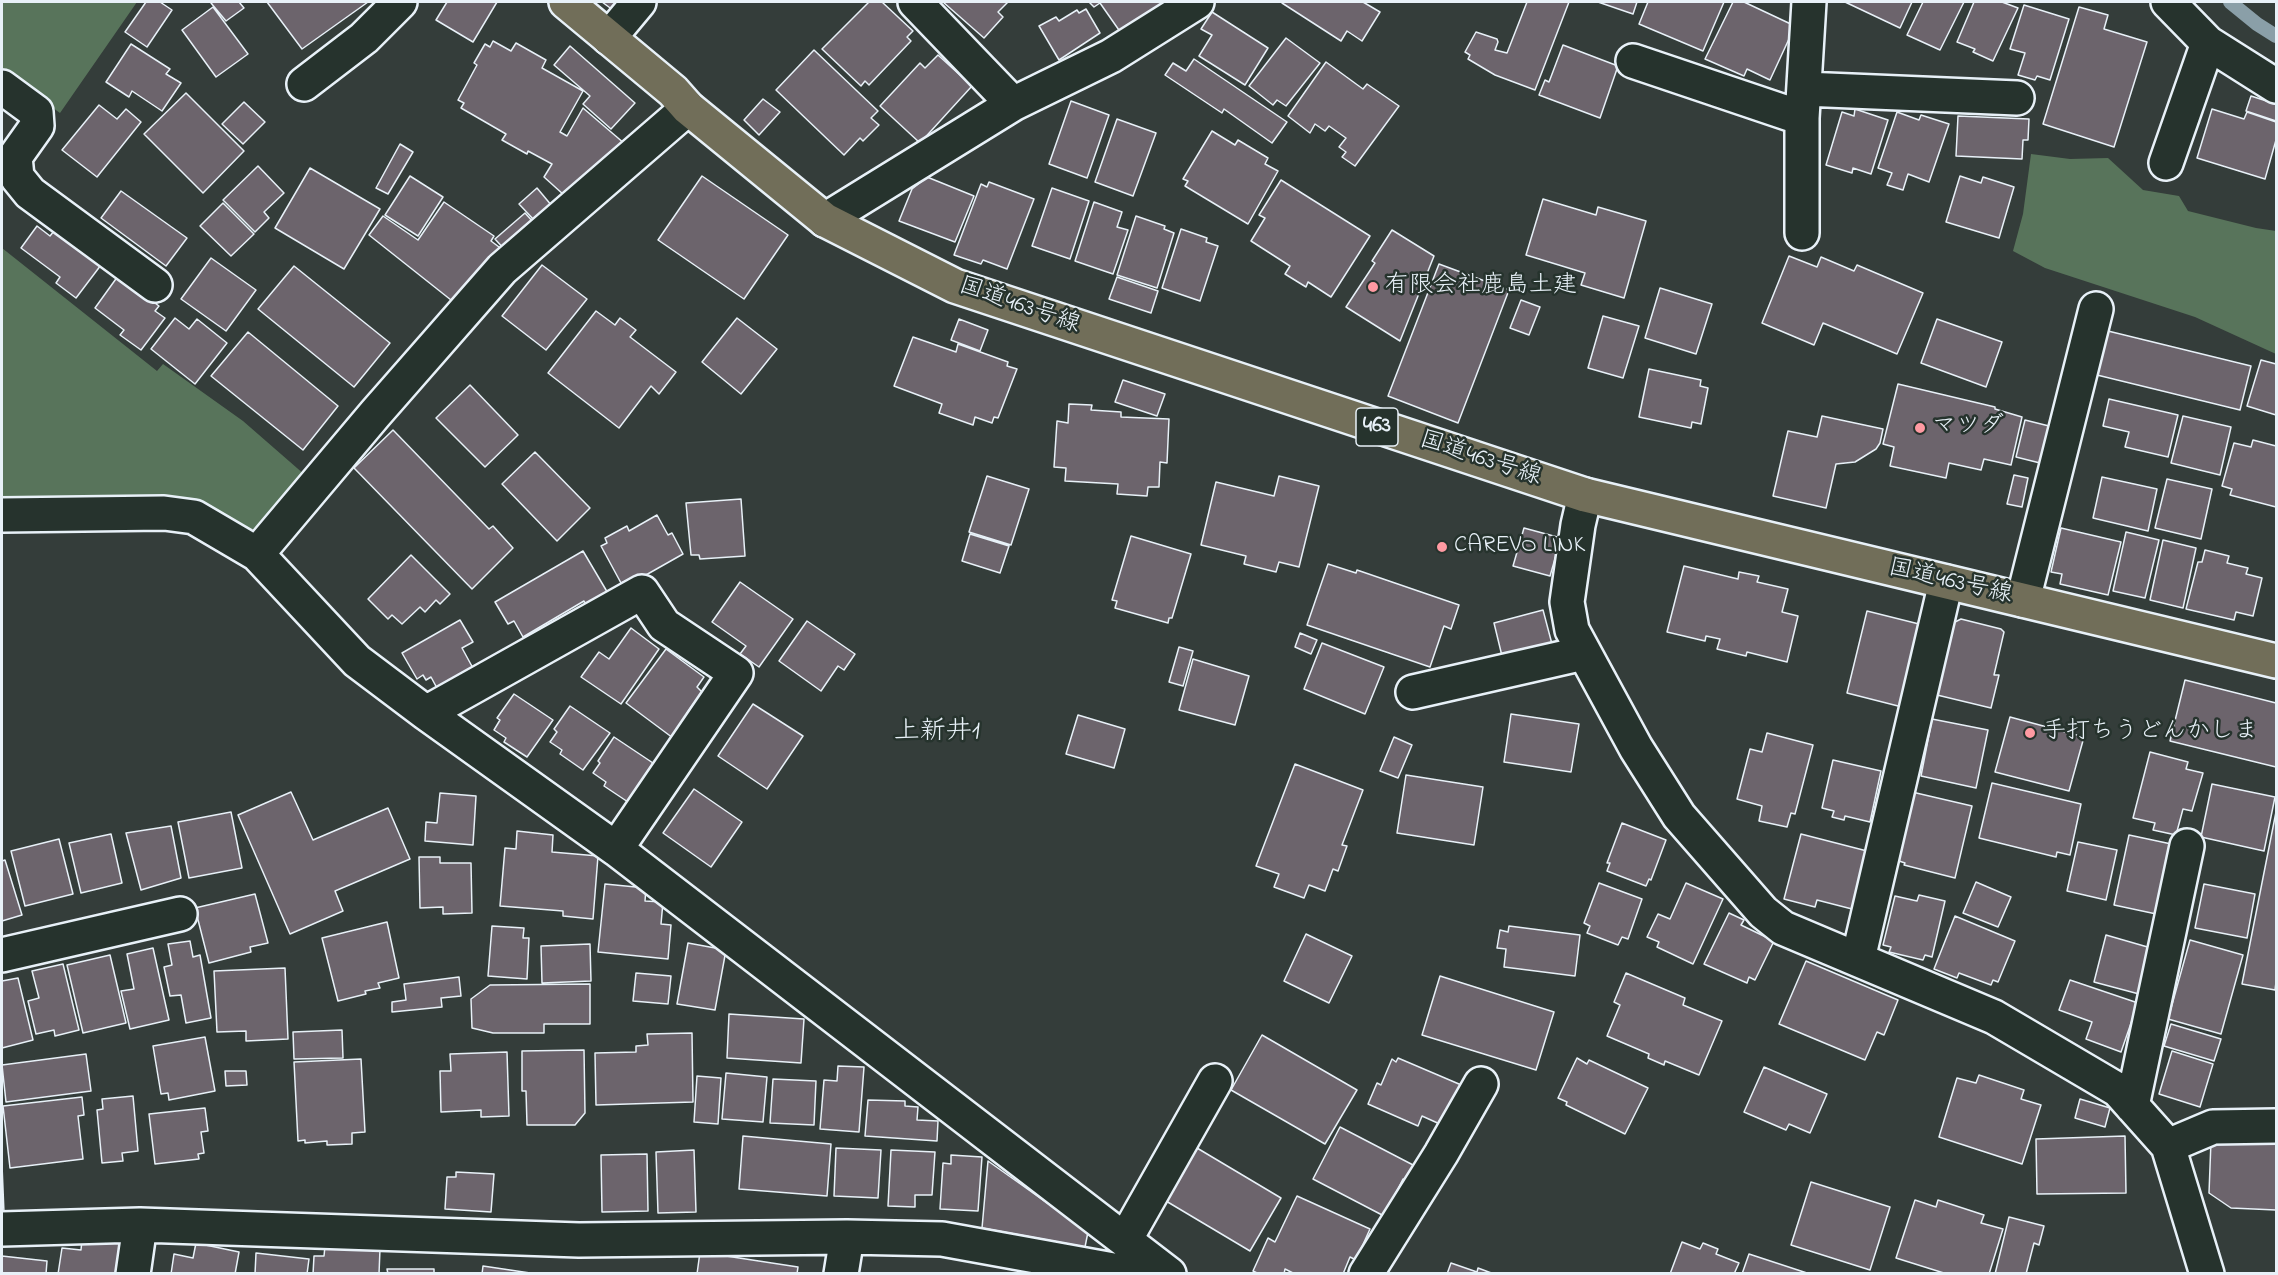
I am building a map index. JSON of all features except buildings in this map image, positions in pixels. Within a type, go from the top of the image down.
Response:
[{"type":"highway","name":"国道463号線","points":[[567,2],[673,91],[688,108],[825,220],[956,286],[1585,495],[2277,662]]},
{"type":"street","points":[[304,84],[364,38],[400,2]]},
{"type":"street","points":[[609,38],[639,2]]},
{"type":"street","points":[[915,2],[1013,105]]},
{"type":"street","points":[[825,220],[1013,105],[1111,56],[1197,2]]},
{"type":"street","points":[[1802,233],[1803,104],[1809,2]]},
{"type":"street","points":[[2168,2],[2208,43],[2277,86]]},
{"type":"street","points":[[2166,164],[2208,43]]},
{"type":"street","points":[[1633,61],[1803,104],[2018,98]]},
{"type":"street","points":[[2,87],[36,112],[37,126],[15,157],[17,177],[30,193],[155,285]]},
{"type":"street","points":[[257,554],[502,269],[688,108]]},
{"type":"street","points":[[2023,600],[2096,309]]},
{"type":"street","points":[[1585,495],[1578,525],[1567,602],[1572,630],[1636,748],[1680,816],[1763,912],[1783,928],[1994,1017],[2118,1090],[2168,1146],[2207,1274]]},
{"type":"street","points":[[2,516],[174,514],[194,517],[257,554],[357,661],[616,849],[1169,1274]]},
{"type":"street","points":[[1858,959],[1946,582]]},
{"type":"street","points":[[426,713],[642,592],[664,625],[736,673],[616,849]]},
{"type":"street","points":[[1413,692],[1584,653]]},
{"type":"street","points":[[2132,1106],[2187,846]]},
{"type":"street","points":[[2,955],[180,914]]},
{"type":"street","points":[[1125,1239],[1215,1081]]},
{"type":"street","points":[[1366,1274],[1441,1154],[1480,1084]]},
{"type":"street","points":[[2168,1146],[2213,1127],[2277,1126]]},
{"type":"street","points":[[2,1228],[140,1225],[579,1240],[847,1237],[942,1239],[1135,1274]]},
{"type":"street","points":[[133,1274],[140,1225]]},
{"type":"street","points":[[841,1274],[847,1237]]},
{"type":"green space","points":[[2,2],[137,2],[60,113],[2,71]]},
{"type":"green space","points":[[2031,154],[2070,159],[2108,158],[2143,190],[2179,196],[2188,211],[2276,231],[2276,354],[2195,317],[2045,268],[2013,251],[2023,214]]},
{"type":"green space","points":[[2,248],[157,371],[163,364],[243,421],[305,475],[266,522],[251,530],[193,498],[45,503],[2,500]]},
{"type":"waterway","points":[[2230,2],[2276,36]]},
{"type":"place","name":"有限会社鹿島土建","points":[[1373,287]]},
{"type":"place","name":"マツダ","points":[[1920,428]]},
{"type":"place","name":"CAREVO LINK","points":[[1442,547]]},
{"type":"place","name":"手打ちうどんかしま","points":[[2030,733]]},
{"type":"district","name":"上新井1","points":[[937,734]]}]
